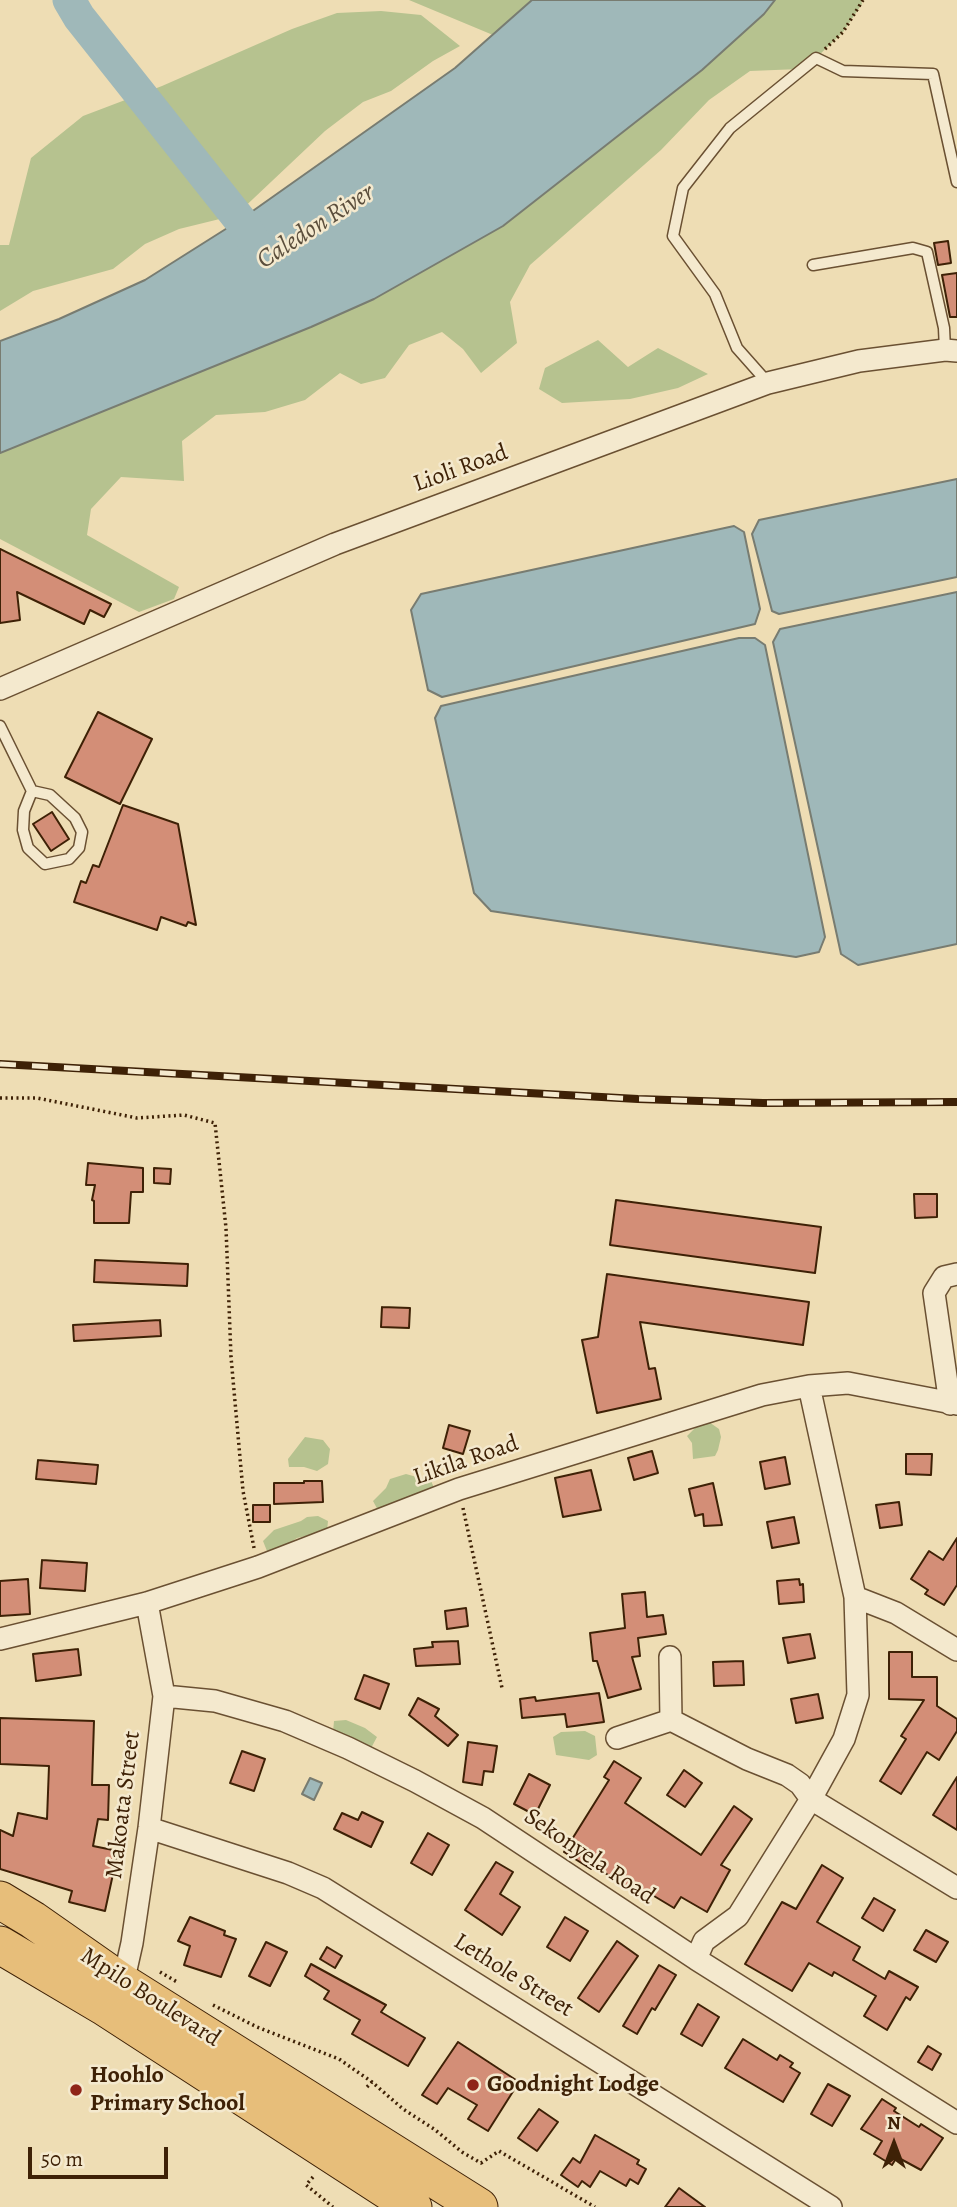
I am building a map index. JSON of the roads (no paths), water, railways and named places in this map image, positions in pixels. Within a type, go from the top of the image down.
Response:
[{"type":"highway","name":"Mpilo Boulevard","points":[[0,1900],[33,1920],[404,2194],[479,2207]]},
{"type":"highway","name":"Mpilo Boulevard","points":[[0,1945],[118,1982]]},
{"type":"street","name":"Lioli Road","points":[[0,689],[335,544],[768,383],[859,361],[951,351]]},
{"type":"street","points":[[953,1404],[934,1293],[944,1277],[957,1274]]},
{"type":"street","name":"Likila Road","points":[[0,1639],[147,1603],[258,1567],[459,1489],[762,1395],[810,1386],[848,1384],[953,1404]]},
{"type":"street","points":[[696,1959],[704,1941],[738,1916],[811,1799],[844,1739],[858,1695],[855,1597],[810,1386]]},
{"type":"street","points":[[855,1597],[896,1613],[957,1650]]},
{"type":"street","name":"Makoata Street","points":[[118,1982],[149,1828],[164,1696],[147,1603]]},
{"type":"street","points":[[670,1657],[671,1720]]},
{"type":"street","name":"Sekonyela Road","points":[[164,1696],[215,1701],[246,1708],[323,1737],[393,1770],[483,1818],[696,1959],[957,2123]]},
{"type":"street","points":[[617,1738],[671,1720],[747,1759],[787,1775],[800,1784],[811,1799],[957,1888]]},
{"type":"street","name":"Lethole Street","points":[[149,1828],[288,1873],[323,1888],[831,2207]]},
{"type":"lane","points":[[768,383],[737,348],[715,295],[673,236],[683,188],[730,128],[816,58],[843,71],[933,74],[957,182]]},
{"type":"lane","points":[[813,265],[914,248],[927,252],[951,351]]},
{"type":"lane","points":[[0,726],[32,791],[24,811],[23,830],[28,848],[45,864],[69,859],[79,848],[82,832],[75,818],[50,795],[32,791]]},
{"type":"water","name":"Caledon River","points":[[532,0],[775,0],[764,14],[702,70],[503,226],[374,299],[0,453],[0,341],[59,319],[145,280],[240,220],[455,68]]},
{"type":"water","points":[[957,479],[957,577],[779,614],[772,611],[752,534],[759,520]]},
{"type":"water","points":[[734,526],[744,532],[760,609],[755,624],[442,697],[428,690],[411,610],[421,594]]},
{"type":"water","points":[[957,592],[957,944],[858,965],[841,954],[773,642],[780,629]]},
{"type":"water","points":[[739,638],[755,638],[765,645],[825,937],[819,952],[796,957],[491,911],[474,893],[435,718],[441,706]]},
{"type":"water","points":[[310,1778],[322,1783],[314,1800],[302,1794]]},
{"type":"waterway","name":"Caledon River","points":[[69,0],[79,17],[240,220],[264,257]]},
{"type":"railway","points":[[0,1064],[638,1099],[763,1103],[957,1102]]},
{"type":"place","name":"Goodnight Lodge","points":[[473,2085]]},
{"type":"place","name":"Hoohlo Primary School","points":[[76,2090]]}]
